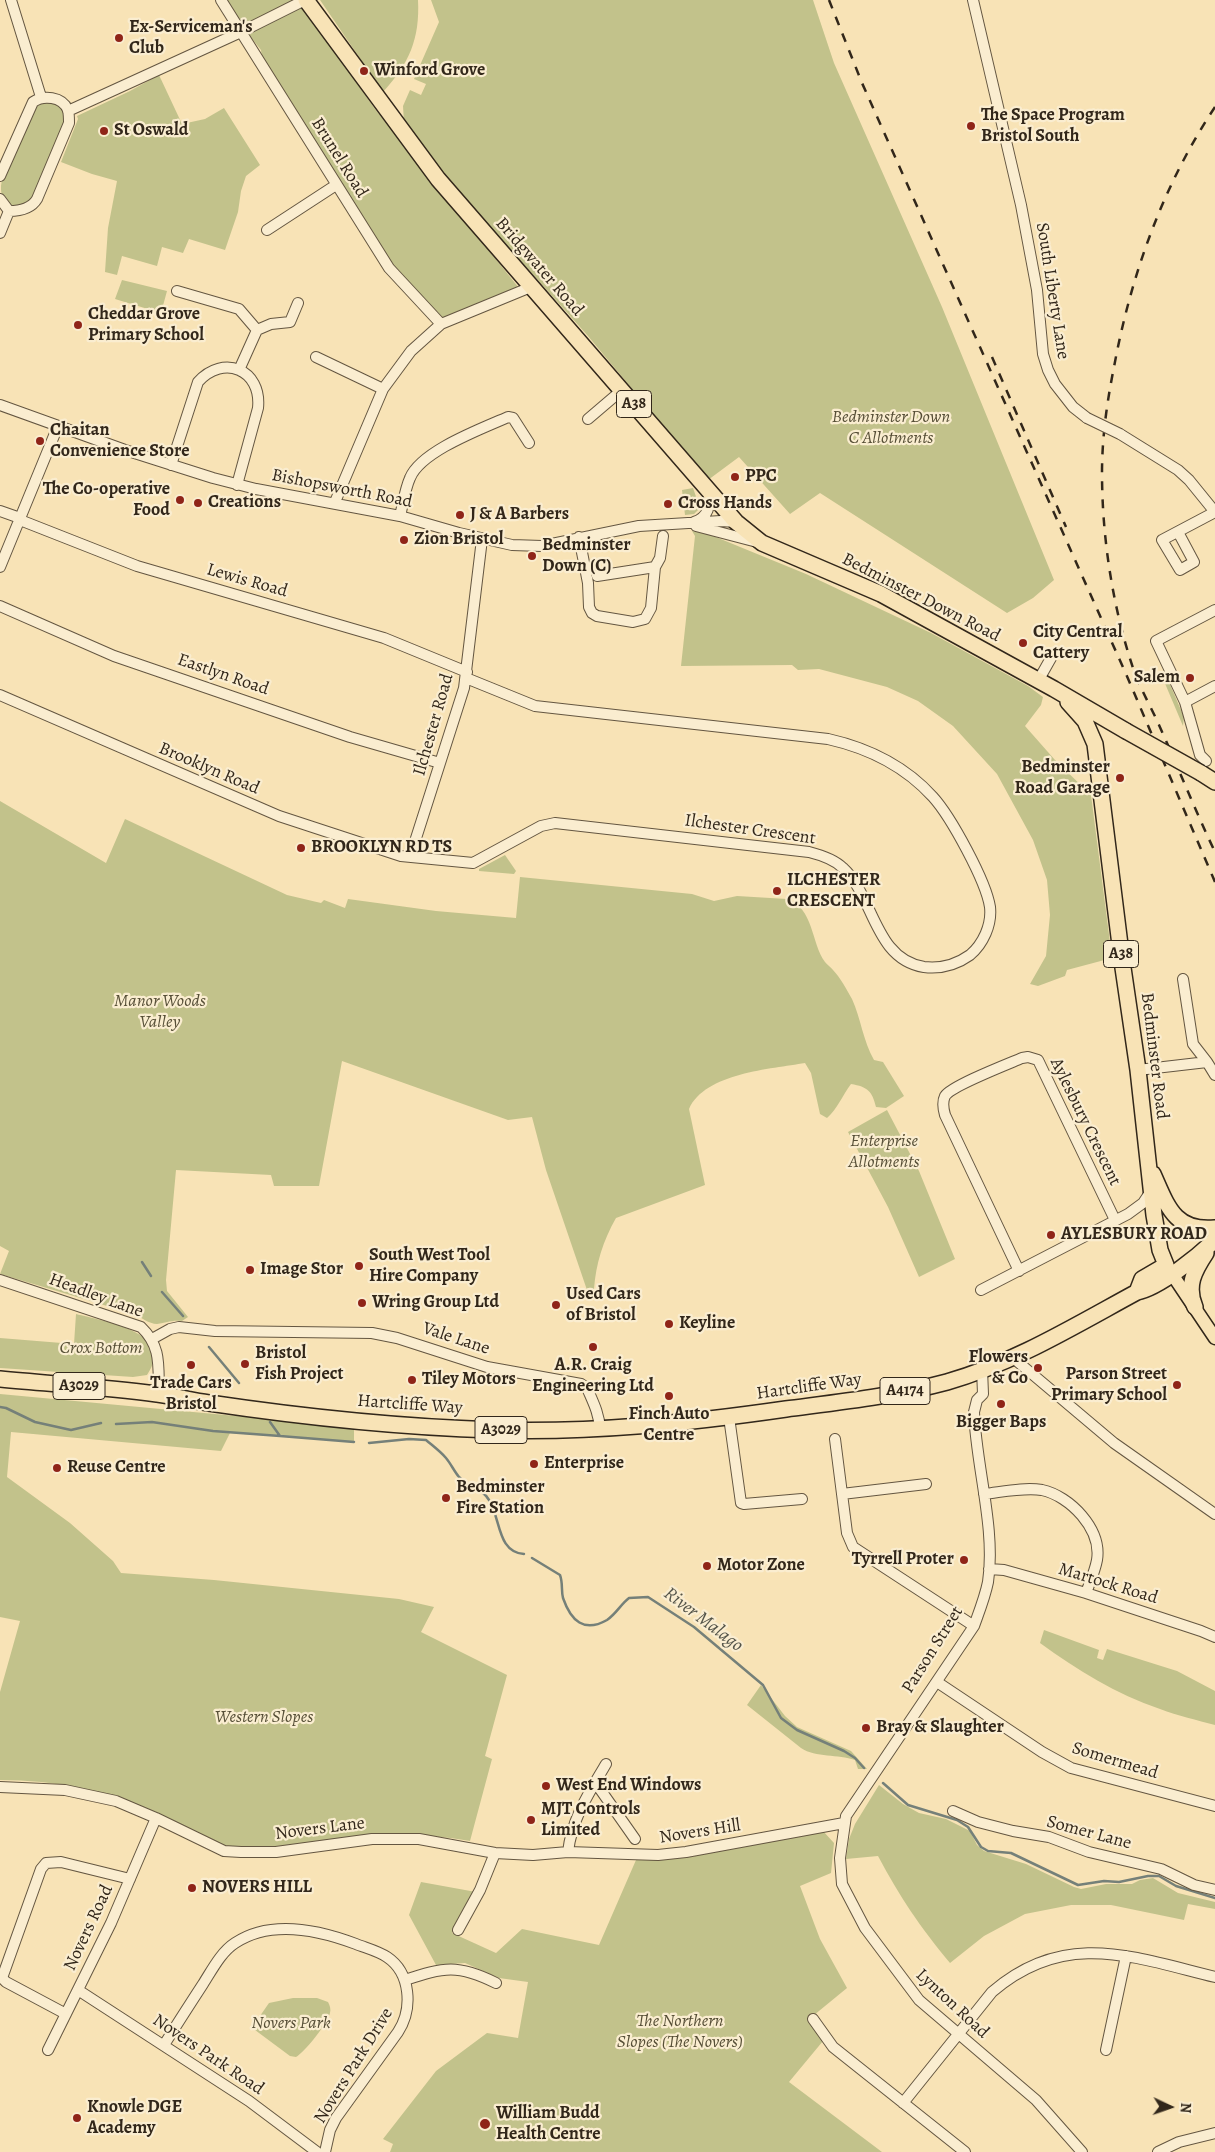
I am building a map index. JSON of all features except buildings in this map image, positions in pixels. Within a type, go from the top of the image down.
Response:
[{"type":"highway","name":"Bridgwater Road","points":[[306,0],[438,179],[709,492],[736,522],[762,543]]},
{"type":"highway","name":"Bedminster Down Road","points":[[762,543],[881,594],[1054,689],[1126,731],[1204,767],[1215,782]]},
{"type":"highway","name":"Bedminster Road","points":[[1054,689],[1085,721],[1094,744],[1138,1070],[1154,1215],[1160,1250],[1169,1270]]},
{"type":"highway","name":"A38","points":[[1094,744],[1098,731],[1104,727],[1126,731]]},
{"type":"highway","name":"A38","points":[[1148,1164],[1176,1218]]},
{"type":"highway","points":[[1154,1215],[1176,1218],[1184,1224],[1214,1237]]},
{"type":"highway","points":[[1169,1270],[1214,1237]]},
{"type":"highway","points":[[1195,1307],[1190,1292],[1192,1277],[1214,1237]]},
{"type":"highway","name":"A4174","points":[[964,1376],[1012,1357],[1076,1325],[1137,1292],[1142,1279],[1169,1270]]},
{"type":"highway","name":"Hartcliffe Way","points":[[0,1379],[159,1394],[208,1403],[364,1421],[494,1430],[600,1429],[729,1417],[910,1390],[964,1376]]},
{"type":"main road","name":"Bedminster Road","points":[[1169,1270],[1215,1338]]},
{"type":"street","points":[[11,0],[40,97]]},
{"type":"street","name":"Brunel Road","points":[[221,0],[336,185],[398,279],[441,324]]},
{"type":"street","points":[[68,111],[241,32],[306,0]]},
{"type":"street","name":"South Liberty Lane","points":[[973,0],[1022,205],[1037,290],[1043,354],[1048,370],[1055,384],[1073,407],[1087,418],[1120,434],[1178,470],[1189,480],[1215,512]]},
{"type":"street","points":[[0,176],[33,102],[40,97],[54,98],[62,103],[68,111],[69,123],[37,199],[34,204],[24,209],[9,211]]},
{"type":"street","points":[[267,230],[336,185]]},
{"type":"street","points":[[0,199],[9,211]]},
{"type":"street","points":[[0,233],[9,211]]},
{"type":"street","points":[[335,502],[383,389],[411,350],[441,324],[532,288]]},
{"type":"street","points":[[177,291],[240,309],[257,330]]},
{"type":"street","points":[[239,370],[257,330],[271,324],[290,322],[298,303]]},
{"type":"street","points":[[316,357],[383,389]]},
{"type":"street","points":[[171,465],[198,382],[204,375],[214,369],[226,367],[239,370],[250,377],[256,386],[259,396],[237,484]]},
{"type":"street","points":[[588,420],[622,390]]},
{"type":"street","name":"Bishopsworth Road","points":[[0,406],[171,465],[237,484],[400,516],[482,539],[527,546],[542,546],[639,526],[736,522]]},
{"type":"street","points":[[400,516],[410,478],[417,466],[436,451],[508,417],[513,418],[529,443]]},
{"type":"street","points":[[0,567],[58,426]]},
{"type":"street","name":"Bishopsworth Road","points":[[686,524],[704,517],[708,510],[709,492]]},
{"type":"street","name":"Lewis Road","points":[[0,511],[137,566],[384,638],[466,675]]},
{"type":"street","points":[[1178,532],[1215,512]]},
{"type":"street","name":"Bishopsworth Road","points":[[686,524],[762,543]]},
{"type":"street","points":[[579,537],[588,583],[589,606],[592,613],[598,616],[633,622],[645,619],[651,608],[655,567],[660,558],[663,536]]},
{"type":"street","name":"Ilchester Road","points":[[410,857],[466,675],[482,539]]},
{"type":"street","points":[[597,576],[655,567]]},
{"type":"street","name":"Eastlyn Road","points":[[0,606],[114,656],[350,737],[440,763]]},
{"type":"street","points":[[1204,767],[1185,702],[1156,641],[1215,610]]},
{"type":"street","points":[[1038,681],[1050,658]]},
{"type":"street","name":"Ilchester Crescent","points":[[410,857],[473,864],[541,826],[555,822],[802,852],[819,855],[843,867],[855,882],[890,948],[903,960],[914,965],[931,968],[952,965],[976,949],[986,931],[990,913],[988,899],[953,824],[923,787],[904,771],[883,758],[848,743],[828,739],[535,706],[466,675]]},
{"type":"street","points":[[1185,702],[1215,686]]},
{"type":"street","name":"Brooklyn Road","points":[[0,696],[304,826],[410,857]]},
{"type":"street","points":[[1183,979],[1193,1044],[1215,1075]]},
{"type":"street","name":"Aylesbury Crescent","points":[[1019,1271],[945,1115],[944,1101],[951,1090],[1022,1058],[1028,1057],[1038,1060],[1115,1220]]},
{"type":"street","points":[[1138,1070],[1206,1062]]},
{"type":"street","points":[[981,1290],[1128,1214],[1143,1203],[1151,1191]]},
{"type":"street","points":[[1128,1214],[1154,1215]]},
{"type":"street","name":"Headley Lane","points":[[0,1280],[141,1327],[152,1339],[158,1355],[159,1394]]},
{"type":"street","name":"Vale Lane","points":[[152,1339],[170,1329],[178,1328],[215,1331],[372,1333],[397,1338],[487,1367],[581,1384],[587,1388],[593,1405],[599,1412],[600,1429]]},
{"type":"street","points":[[1012,1357],[1121,1448],[1215,1514]]},
{"type":"street","name":"Parson Street","points":[[844,1824],[846,1816],[861,1792],[878,1771],[974,1626],[986,1591],[989,1568],[984,1494],[976,1445],[974,1412],[977,1400],[983,1394],[982,1369]]},
{"type":"street","points":[[964,1376],[983,1389]]},
{"type":"street","points":[[729,1417],[741,1503],[802,1500]]},
{"type":"street","points":[[835,1439],[849,1541],[858,1552],[974,1626]]},
{"type":"street","points":[[842,1494],[926,1484]]},
{"type":"street","points":[[984,1494],[1040,1490],[1063,1498],[1073,1507],[1089,1528],[1097,1553],[1097,1561],[1086,1593]]},
{"type":"street","name":"Martock Road","points":[[989,1568],[1004,1570],[1086,1593],[1215,1637]]},
{"type":"street","name":"Somermead","points":[[937,1682],[1042,1752],[1071,1768],[1215,1806]]},
{"type":"street","points":[[568,1852],[570,1835],[576,1817],[606,1764]]},
{"type":"street","points":[[595,1782],[636,1839]]},
{"type":"street","points":[[0,1787],[65,1790],[116,1801],[156,1818]]},
{"type":"street","name":"Somer Lane","points":[[953,1811],[978,1822],[1013,1831],[1049,1837],[1089,1852],[1161,1868],[1194,1885],[1215,1890]]},
{"type":"street","name":"Novers Lane","points":[[156,1818],[224,1851],[276,1852],[345,1841],[419,1839],[495,1853]]},
{"type":"street","name":"Novers Road","points":[[48,2050],[111,1923],[156,1818]]},
{"type":"street","name":"Novers Hill","points":[[495,1853],[677,1854],[844,1824]]},
{"type":"street","name":"Lynton Road","points":[[844,1824],[840,1870],[842,1884],[847,1897],[866,1928],[903,1980],[919,2000],[1036,2100],[1082,2152]]},
{"type":"street","points":[[458,1930],[480,1890],[495,1853]]},
{"type":"street","points":[[66,2014],[6,1982],[2,1978],[41,1869],[46,1863],[61,1862],[130,1879]]},
{"type":"street","name":"Novers Park Drive","points":[[164,2044],[227,1949],[237,1941],[254,1934],[295,1929],[322,1932],[389,1958],[405,1980],[408,2004],[403,2025],[336,2118],[330,2130],[325,2152]]},
{"type":"street","points":[[903,2103],[992,1992],[1007,1979],[1035,1964],[1070,1954],[1105,1952],[1215,1977]]},
{"type":"street","points":[[1106,2050],[1126,1956]]},
{"type":"street","points":[[405,1980],[435,1971],[450,1969],[475,1973],[496,1983]]},
{"type":"street","name":"Novers Park Road","points":[[78,1990],[164,2044],[249,2101],[317,2152]]},
{"type":"street","points":[[813,2019],[832,2047],[965,2152]]},
{"type":"street","points":[[1158,2152],[1179,2142],[1215,2133]]},
{"type":"green space","points":[[225,0],[296,0],[242,26]]},
{"type":"green space","points":[[320,0],[418,0],[417,27],[411,50],[400,71],[383,92]]},
{"type":"green space","name":"Bedminster Down C Allotments","points":[[431,0],[813,0],[834,63],[942,307],[1054,580],[1033,598],[1007,613],[820,493],[790,514],[739,457],[708,480],[588,336],[448,180],[404,123],[403,106],[410,90],[421,95],[426,84],[414,79],[439,22]]},
{"type":"green space","points":[[303,7],[375,109],[519,288],[444,318],[395,268],[262,58],[261,50],[249,35],[249,32]]},
{"type":"green space","points":[[159,75],[182,124],[205,119],[224,108],[260,165],[246,176],[241,191],[238,212],[225,250],[189,239],[183,253],[162,247],[157,266],[122,256],[117,275],[105,272],[108,228],[117,181],[61,162],[78,119],[77,116]]},
{"type":"green space","points":[[44,102],[56,104],[62,108],[66,121],[38,189],[29,203],[10,206],[1,192],[5,172],[33,108]]},
{"type":"green space","points":[[122,280],[167,291],[161,313],[115,299]]},
{"type":"green space","points":[[693,488],[700,508],[694,514],[685,515],[682,490]]},
{"type":"green space","points":[[692,531],[706,533],[806,574],[931,633],[1028,686],[1043,697],[1041,705],[1025,726],[1055,760],[1091,795],[1112,958],[1067,970],[1065,976],[1038,986],[1030,984],[1046,956],[1050,915],[1047,880],[1033,840],[997,774],[953,726],[918,701],[887,687],[819,669],[798,670],[792,665],[681,666],[695,536]]},
{"type":"green space","points":[[1165,673],[1184,717],[1183,726],[1161,674]]},
{"type":"green space","name":"Manor Woods Valley","points":[[0,801],[106,863],[125,819],[287,895],[321,903],[324,900],[345,908],[348,899],[436,911],[516,918],[520,877],[692,894],[714,901],[737,896],[787,899],[796,904],[807,918],[820,954],[838,976],[852,999],[874,1060],[883,1062],[904,1096],[886,1108],[876,1107],[871,1093],[865,1088],[851,1084],[827,1118],[820,1114],[811,1073],[805,1063],[740,1075],[709,1087],[697,1097],[689,1109],[705,1185],[616,1218],[601,1252],[596,1270],[594,1289],[587,1290],[546,1170],[532,1117],[508,1120],[342,1061],[319,1186],[274,1186],[271,1175],[176,1170],[166,1280],[167,1291],[188,1317],[182,1321],[154,1324],[134,1314],[0,1274],[9,1251],[0,1246]]},
{"type":"green space","points":[[505,855],[516,871],[514,874],[479,871],[479,869]]},
{"type":"green space","name":"Enterprise Allotments","points":[[887,1110],[919,1171],[955,1259],[919,1277],[888,1207],[848,1132]]},
{"type":"green space","name":"Crox Bottom","points":[[76,1314],[118,1325],[133,1331],[145,1339],[153,1348],[154,1360],[147,1375],[133,1377],[0,1368],[0,1338],[74,1344]]},
{"type":"green space","name":"Western Slopes","points":[[0,1394],[354,1427],[354,1442],[230,1433],[221,1451],[11,1432],[7,1477],[70,1523],[113,1561],[121,1573],[214,1580],[399,1599],[434,1607],[421,1632],[507,1675],[485,1756],[492,1759],[470,1841],[418,1836],[394,1837],[297,1849],[249,1850],[225,1847],[199,1837],[158,1813],[100,1793],[41,1782],[0,1780],[0,1692],[20,1621],[0,1617]]},
{"type":"green space","points":[[1044,1630],[1099,1650],[1097,1658],[1103,1660],[1107,1649],[1177,1671],[1215,1691],[1215,1725],[1174,1714],[1144,1703],[1097,1680],[1068,1663],[1040,1643]]},
{"type":"green space","points":[[761,1685],[785,1716],[797,1727],[851,1751],[867,1769],[858,1769],[855,1760],[820,1755],[801,1748],[747,1705]]},
{"type":"green space","points":[[879,1785],[903,1804],[919,1813],[946,1819],[970,1831],[977,1845],[984,1851],[1026,1864],[1074,1887],[1081,1889],[1106,1884],[1132,1884],[1140,1880],[1153,1878],[1178,1893],[1215,1902],[1215,1909],[1188,1904],[1184,1920],[1111,1905],[1071,1905],[1025,1914],[984,1936],[950,1963],[911,1911],[878,1856],[846,1859],[849,1839],[855,1824]]},
{"type":"green space","name":"The Northern Slopes (The Novers)","points":[[823,1831],[834,1843],[831,1873],[800,1886],[820,1939],[847,1988],[808,2020],[823,2041],[789,2082],[882,2152],[390,2152],[393,2144],[383,2139],[436,2071],[487,2033],[518,2038],[528,1982],[499,1978],[465,1963],[436,1965],[409,1915],[421,1882],[476,1892],[452,1933],[496,1953],[522,1929],[599,1945],[636,1860],[690,1857]]},
{"type":"green space","name":"Novers Park","points":[[293,1998],[317,1998],[328,2002],[330,2009],[328,2018],[320,2030],[296,2057],[290,2056],[255,2030],[253,2026],[269,2003]]},
{"type":"waterway","name":"River Malago","points":[[142,1262],[151,1276]]},
{"type":"waterway","name":"River Malago","points":[[162,1292],[183,1316]]},
{"type":"waterway","name":"River Malago","points":[[209,1347],[239,1383]]},
{"type":"waterway","points":[[0,1407],[35,1422],[71,1430],[101,1423]]},
{"type":"waterway","points":[[116,1424],[152,1422],[213,1431],[280,1436]]},
{"type":"waterway","name":"River Malago","points":[[270,1422],[280,1436],[354,1442]]},
{"type":"waterway","name":"River Malago","points":[[369,1443],[409,1439],[426,1440],[446,1458],[459,1477],[486,1496],[493,1508],[504,1541],[515,1552],[524,1554]]},
{"type":"waterway","name":"River Malago","points":[[532,1558],[560,1575],[566,1606],[574,1618],[585,1625],[599,1624],[607,1620],[629,1598],[648,1597],[694,1627],[763,1685],[781,1718],[797,1730],[844,1751],[855,1758],[864,1768]]},
{"type":"waterway","name":"River Malago","points":[[883,1783],[908,1805],[957,1820],[968,1827],[981,1847],[988,1851],[1011,1853],[1078,1885],[1104,1881],[1119,1882],[1148,1876],[1159,1876],[1176,1886],[1215,1898]]},
{"type":"railway","points":[[829,0],[862,83],[1126,674],[1215,882]]},
{"type":"railway","points":[[1215,107],[1196,137],[1165,199],[1140,265],[1121,333],[1111,380],[1102,460],[1104,523],[1110,574],[1120,623],[1134,671],[1215,852]]},
{"type":"railway","points":[[992,357],[1066,527]]},
{"type":"place","name":"Ex-Serviceman's Club","points":[[119,38]]},
{"type":"place","name":"Winford Grove","points":[[364,71]]},
{"type":"place","name":"The Space Program Bristol South","points":[[971,126]]},
{"type":"place","name":"St Oswald","points":[[104,131]]},
{"type":"place","name":"Cheddar Grove Primary School","points":[[78,325]]},
{"type":"place","name":"Chaitan Convenience Store","points":[[40,441]]},
{"type":"place","name":"PPC","points":[[735,477]]},
{"type":"place","name":"The Co-operative Food","points":[[180,500]]},
{"type":"place","name":"Creations","points":[[198,503]]},
{"type":"place","name":"Cross Hands","points":[[668,504]]},
{"type":"place","name":"J & A Barbers","points":[[460,515]]},
{"type":"place","name":"Zion Bristol","points":[[404,540]]},
{"type":"place","name":"Bedminster Down (C)","points":[[532,556]]},
{"type":"place","name":"City Central Cattery","points":[[1023,643]]},
{"type":"place","name":"Salem","points":[[1190,678]]},
{"type":"place","name":"Bedminster Road Garage","points":[[1120,778]]},
{"type":"place","name":"BROOKLYN RD TS","points":[[301,848]]},
{"type":"place","name":"ILCHESTER CRESCENT","points":[[777,891]]},
{"type":"place","name":"AYLESBURY ROAD","points":[[1051,1235]]},
{"type":"place","name":"South West Tool Hire Company","points":[[359,1266]]},
{"type":"place","name":"Image Stor","points":[[250,1270]]},
{"type":"place","name":"Wring Group Ltd","points":[[362,1303]]},
{"type":"place","name":"Used Cars of Bristol","points":[[556,1305]]},
{"type":"place","name":"Keyline","points":[[669,1324]]},
{"type":"place","name":"A.R. Craig Engineering Ltd","points":[[593,1347]]},
{"type":"place","name":"Bristol Fish Project","points":[[245,1364]]},
{"type":"place","name":"Trade Cars Bristol","points":[[191,1365]]},
{"type":"place","name":"Flowers & Co","points":[[1038,1368]]},
{"type":"place","name":"Tiley Motors","points":[[412,1380]]},
{"type":"place","name":"Parson Street Primary School","points":[[1177,1385]]},
{"type":"place","name":"Finch Auto Centre","points":[[669,1396]]},
{"type":"place","name":"Bigger Baps","points":[[1001,1404]]},
{"type":"place","name":"Enterprise","points":[[534,1464]]},
{"type":"place","name":"Reuse Centre","points":[[57,1468]]},
{"type":"place","name":"Bedminster Fire Station","points":[[446,1498]]},
{"type":"place","name":"Tyrrell Proter","points":[[964,1560]]},
{"type":"place","name":"Motor Zone","points":[[707,1566]]},
{"type":"place","name":"Bray & Slaughter","points":[[866,1728]]},
{"type":"place","name":"West End Windows","points":[[546,1786]]},
{"type":"place","name":"MJT Controls Limited","points":[[531,1820]]},
{"type":"place","name":"NOVERS HILL","points":[[192,1888]]},
{"type":"place","name":"Knowle DGE Academy","points":[[77,2118]]},
{"type":"place","name":"William Budd Health Centre","points":[[485,2124]]}]
